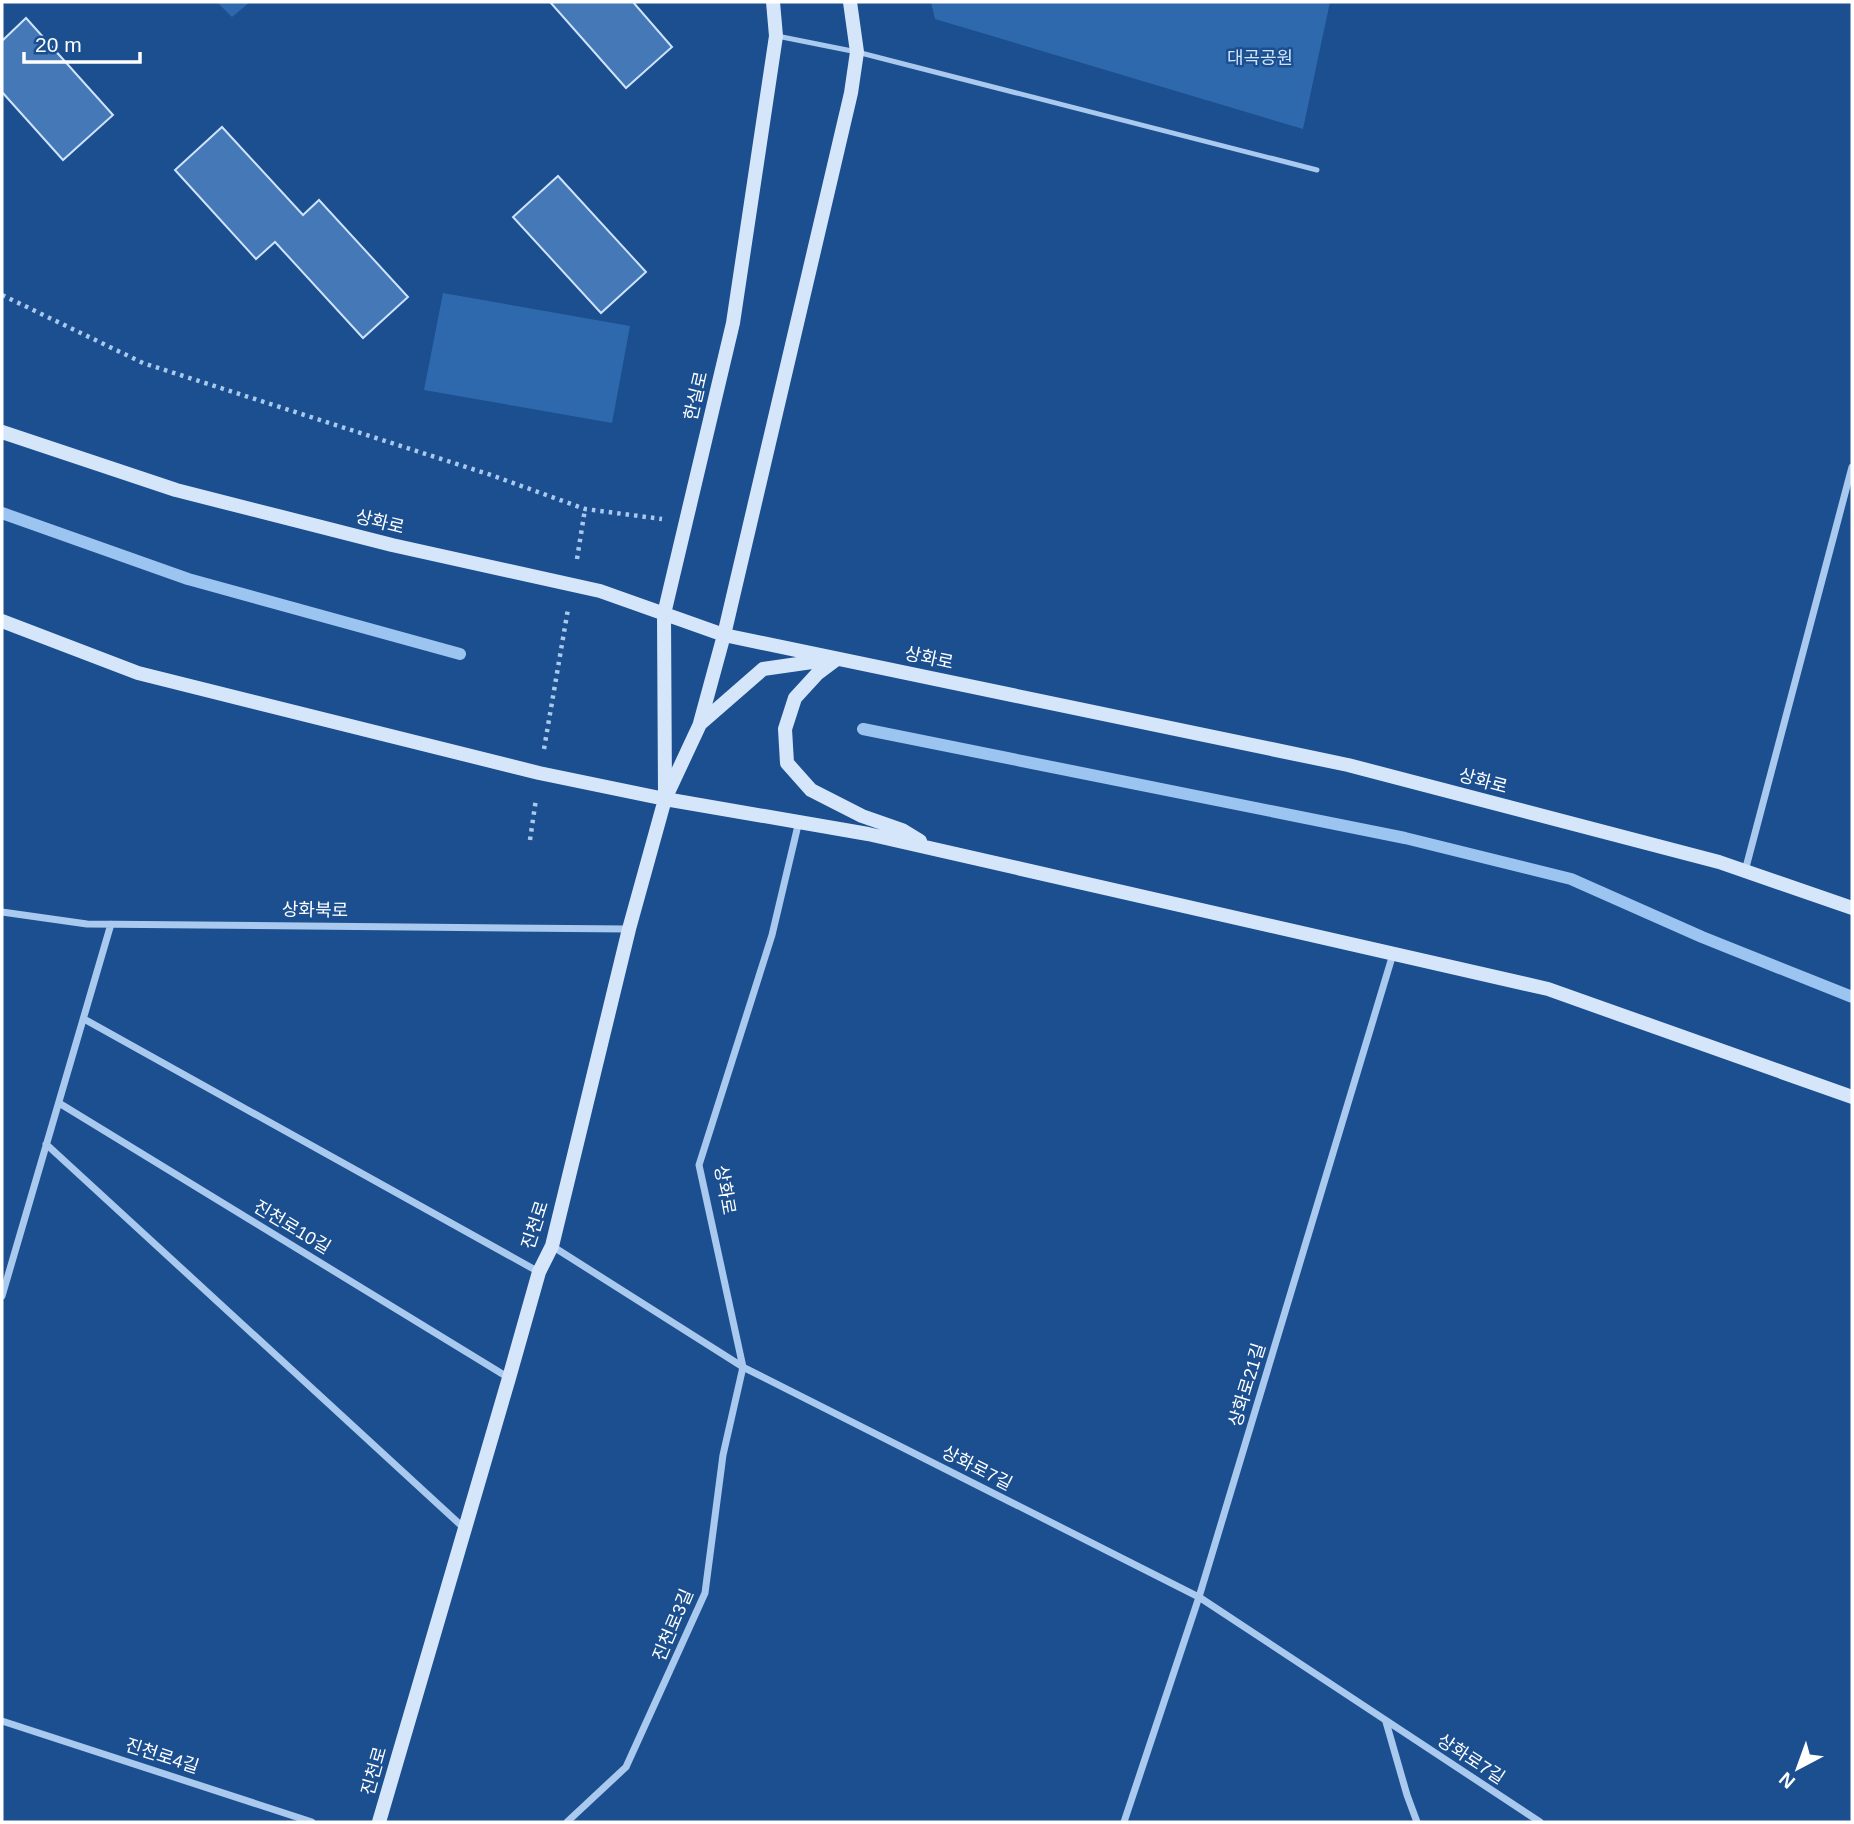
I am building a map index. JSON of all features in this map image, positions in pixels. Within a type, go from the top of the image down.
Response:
[{"type":"main road","name":"한실로","points":[[665,799],[664,614],[733,323],[776,36],[774,2]]},
{"type":"main road","points":[[665,799],[700,724],[724,635],[852,93],[857,52],[850,2]]},
{"type":"main road","name":"상화로","points":[[2,432],[176,490],[392,545],[600,591],[724,635],[1348,765],[1719,862],[1852,908]]},
{"type":"main road","points":[[2,621],[138,673],[539,773],[932,848],[1548,989],[1852,1097]]},
{"type":"main road","points":[[700,724],[763,669],[838,659]]},
{"type":"main road","points":[[838,659],[817,674],[795,698],[785,729],[787,763],[811,790],[862,816],[902,830],[932,848]]},
{"type":"main road","name":"진천로","points":[[379,1822],[539,1272],[552,1246],[629,929],[665,799]]},
{"type":"street","points":[[1745,871],[1852,467]]},
{"type":"street","name":"상화로","points":[[743,1367],[699,1165],[772,935],[799,821]]},
{"type":"street","name":"상화북로","points":[[2,912],[111,924],[629,929]]},
{"type":"street","points":[[2,1296],[111,924]]},
{"type":"street","name":"상화로21길","points":[[1124,1822],[1199,1597],[1393,954]]},
{"type":"street","points":[[84,1018],[539,1272]]},
{"type":"street","name":"진천로10길","points":[[59,1103],[509,1378]]},
{"type":"street","points":[[46,1144],[465,1529]]},
{"type":"street","name":"상화로7길","points":[[552,1246],[743,1367],[1199,1597],[1539,1822]]},
{"type":"street","name":"진천로3길","points":[[567,1822],[626,1767],[705,1594],[723,1455],[743,1367]]},
{"type":"street","name":"진천로4길","points":[[2,1721],[312,1822]]},
{"type":"street","points":[[1386,1721],[1417,1822]]},
{"type":"lane","points":[[776,36],[857,52],[1318,170]]},
{"type":"path","points":[[2,295],[143,363],[491,475],[585,509],[687,523]]},
{"type":"path","points":[[530,840],[539,773],[585,509]]},
{"type":"green space","points":[[217,2],[250,2],[232,17]]},
{"type":"green space","name":"대곡공원","points":[[931,2],[1330,2],[1303,129],[935,19]]},
{"type":"green space","points":[[443,293],[630,326],[612,423],[424,390]]},
{"type":"building","points":[[550,2],[633,2],[672,47],[626,88]]},
{"type":"building","points":[[26,18],[113,115],[63,160],[2,92],[2,41]]},
{"type":"building","points":[[222,127],[303,215],[319,200],[408,297],[363,338],[275,242],[256,259],[175,170]]},
{"type":"building","points":[[558,176],[646,272],[601,313],[513,217]]},
{"type":"waterway","points":[[2,513],[188,579],[460,654]]},
{"type":"waterway","points":[[863,729],[1405,838],[1571,879],[1702,937],[1852,997]]}]
